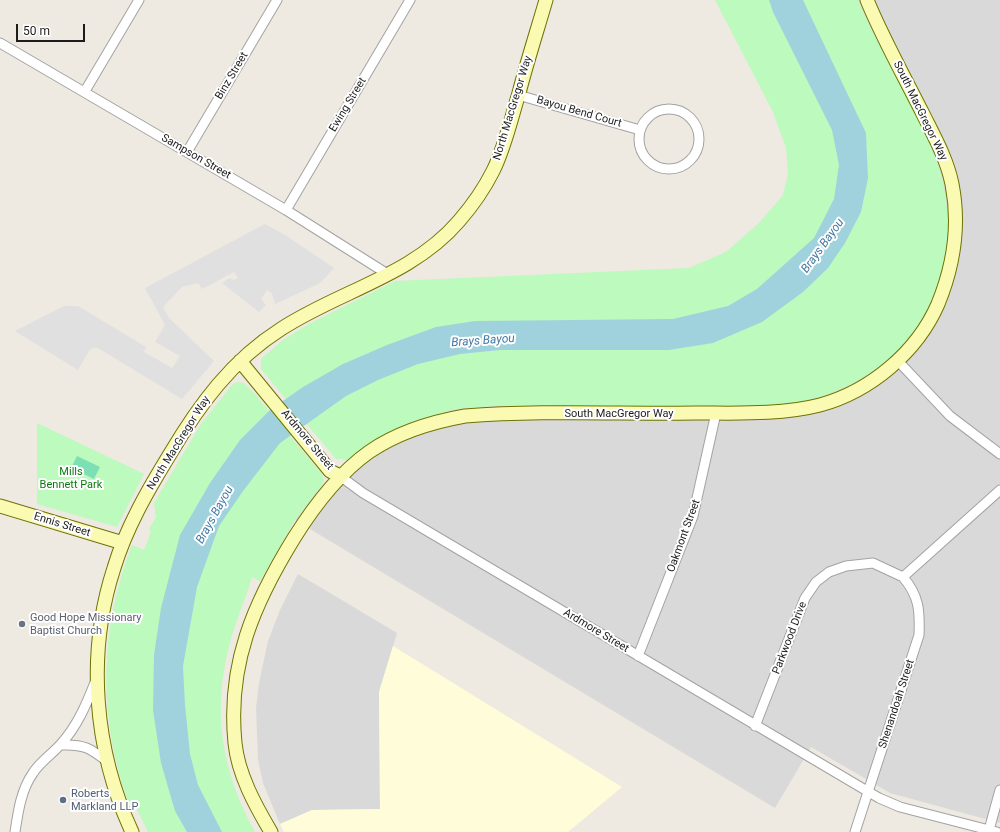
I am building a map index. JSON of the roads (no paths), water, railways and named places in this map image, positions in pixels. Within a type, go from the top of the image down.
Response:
[{"type":"main road","name":"North MacGregor Way","points":[[132,832],[121,808],[102,735],[97,677],[98,642],[105,602],[114,567],[123,543],[144,498],[204,401],[225,375],[240,361],[280,330],[389,275],[418,258],[446,235],[471,206],[494,170],[546,0]]},
{"type":"main road","name":"South MacGregor Way","points":[[271,832],[258,810],[242,774],[235,744],[234,700],[240,658],[250,624],[266,584],[302,525],[340,476],[370,452],[397,436],[426,425],[465,416],[716,413],[796,410],[821,405],[853,391],[877,377],[898,360],[914,343],[932,317],[944,288],[952,260],[956,234],[956,205],[952,182],[942,152],[867,0]]},
{"type":"main road","name":"Ardmore Street","points":[[240,361],[330,471],[340,476]]},
{"type":"main road","name":"Ennis Street","points":[[0,506],[123,543]]},
{"type":"street","points":[[85,92],[139,0]]},
{"type":"street","name":"Binz Street","points":[[187,152],[278,0]]},
{"type":"street","name":"Ewing Street","points":[[286,210],[410,0]]},
{"type":"street","name":"Sampson Street","points":[[0,43],[286,210],[389,275]]},
{"type":"street","name":"Bayou Bend Court","points":[[518,95],[640,130]]},
{"type":"street","points":[[668,108],[678,109],[693,120],[698,129],[698,148],[691,160],[679,168],[670,170],[660,168],[651,164],[644,158],[638,140],[640,130],[644,121],[654,112],[668,108]]},
{"type":"street","points":[[898,360],[950,416],[1000,454]]},
{"type":"street","name":"Oakmont Street","points":[[638,656],[693,516],[700,491],[710,434],[716,413]]},
{"type":"street","name":"Ardmore Street","points":[[340,476],[363,492],[868,792],[891,804],[993,831]]},
{"type":"street","points":[[903,577],[1000,490]]},
{"type":"street","name":"Parkwood Drive","points":[[755,726],[805,598],[816,582],[829,572],[846,566],[873,563],[903,577]]},
{"type":"street","name":"Shenandoah Street","points":[[855,832],[919,635],[918,609],[914,589],[903,577]]},
{"type":"street","points":[[15,832],[24,792],[32,774],[42,761],[61,745],[85,708],[97,677]]},
{"type":"street","points":[[61,745],[75,744],[86,746],[108,762]]},
{"type":"street","points":[[993,831],[1000,790]]},
{"type":"water","name":"Brays Bayou","points":[[769,0],[803,0],[866,133],[868,178],[861,212],[845,243],[828,268],[803,292],[762,322],[713,343],[669,350],[500,350],[460,354],[418,364],[378,380],[346,396],[280,443],[243,491],[219,526],[197,587],[183,666],[190,754],[198,785],[222,832],[187,832],[175,811],[161,763],[153,710],[154,655],[161,608],[180,535],[210,483],[240,440],[270,410],[303,387],[343,364],[387,345],[436,327],[475,321],[673,319],[728,306],[757,289],[814,238],[834,199],[839,165],[832,130],[773,12]]},
{"type":"place","name":"Good Hope Missionary Baptist Church","points":[[22,624]]},
{"type":"place","name":"Roberts Markland LLP","points":[[63,800]]},
{"type":"park label","name":"Mills Bennett Park","points":[[71,478]]}]
